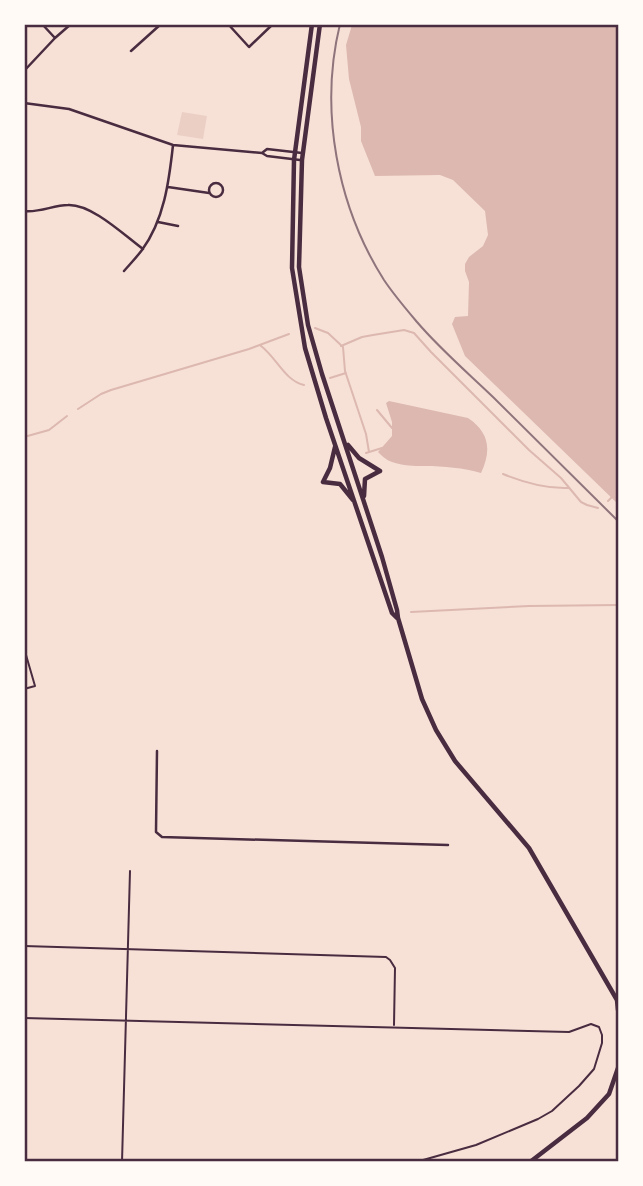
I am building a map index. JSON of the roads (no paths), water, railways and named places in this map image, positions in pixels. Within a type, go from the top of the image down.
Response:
[{"type":"main road","points":[[312,24],[294,159],[292,268],[296,302],[305,348],[355,504],[392,613],[398,618]]},
{"type":"main road","points":[[320,24],[302,153],[299,267],[308,325],[322,374],[382,557],[422,699],[436,730],[455,761],[528,848],[617,1000],[618,1010]]},
{"type":"main road","points":[[345,442],[359,458],[380,471],[365,479],[363,501]]},
{"type":"main road","points":[[336,445],[323,482],[340,484],[355,504]]},
{"type":"main road","points":[[530,1161],[587,1118],[609,1094],[618,1068]]},
{"type":"street","points":[[42,24],[55,38]]},
{"type":"street","points":[[24,71],[71,24]]},
{"type":"street","points":[[131,51],[161,24]]},
{"type":"street","points":[[228,24],[248,47],[273,24]]},
{"type":"street","points":[[24,103],[69,109],[173,145],[262,153],[302,160]]},
{"type":"street","points":[[124,271],[143,249],[158,222],[168,187],[173,145]]},
{"type":"street","points":[[262,153],[267,149],[302,153]]},
{"type":"street","points":[[168,187],[209,192],[217,197],[222,194],[223,187],[213,183],[209,192]]},
{"type":"street","points":[[24,211],[69,205],[91,211],[143,249]]},
{"type":"street","points":[[158,222],[178,226]]},
{"type":"street","points":[[158,751],[156,832],[162,837],[449,845]]},
{"type":"lane","points":[[24,648],[36,686],[24,689]]},
{"type":"lane","points":[[122,1161],[130,871]]},
{"type":"lane","points":[[24,946],[386,957],[395,968],[393,1027]]},
{"type":"lane","points":[[24,1018],[569,1032],[591,1024],[597,1026],[602,1035],[594,1069],[552,1111],[476,1145],[416,1161]]},
{"type":"waterway","points":[[315,328],[328,333],[343,347],[345,371],[366,434],[369,452]]},
{"type":"waterway","points":[[341,346],[373,335],[404,330],[414,333],[529,450],[561,478],[581,502],[598,508]]},
{"type":"waterway","points":[[78,409],[111,390],[249,349],[289,334]]},
{"type":"waterway","points":[[261,346],[291,379],[304,385]]},
{"type":"waterway","points":[[330,378],[346,373]]},
{"type":"waterway","points":[[377,410],[392,428]]},
{"type":"waterway","points":[[24,437],[49,430],[67,416]]},
{"type":"waterway","points":[[366,453],[382,448]]},
{"type":"waterway","points":[[503,474],[536,485],[569,488]]},
{"type":"waterway","points":[[608,501],[612,497]]},
{"type":"waterway","points":[[411,612],[618,605]]},
{"type":"railway","points":[[340,24],[331,90],[336,156],[354,221],[368,251],[388,286],[426,332],[618,521]]}]
